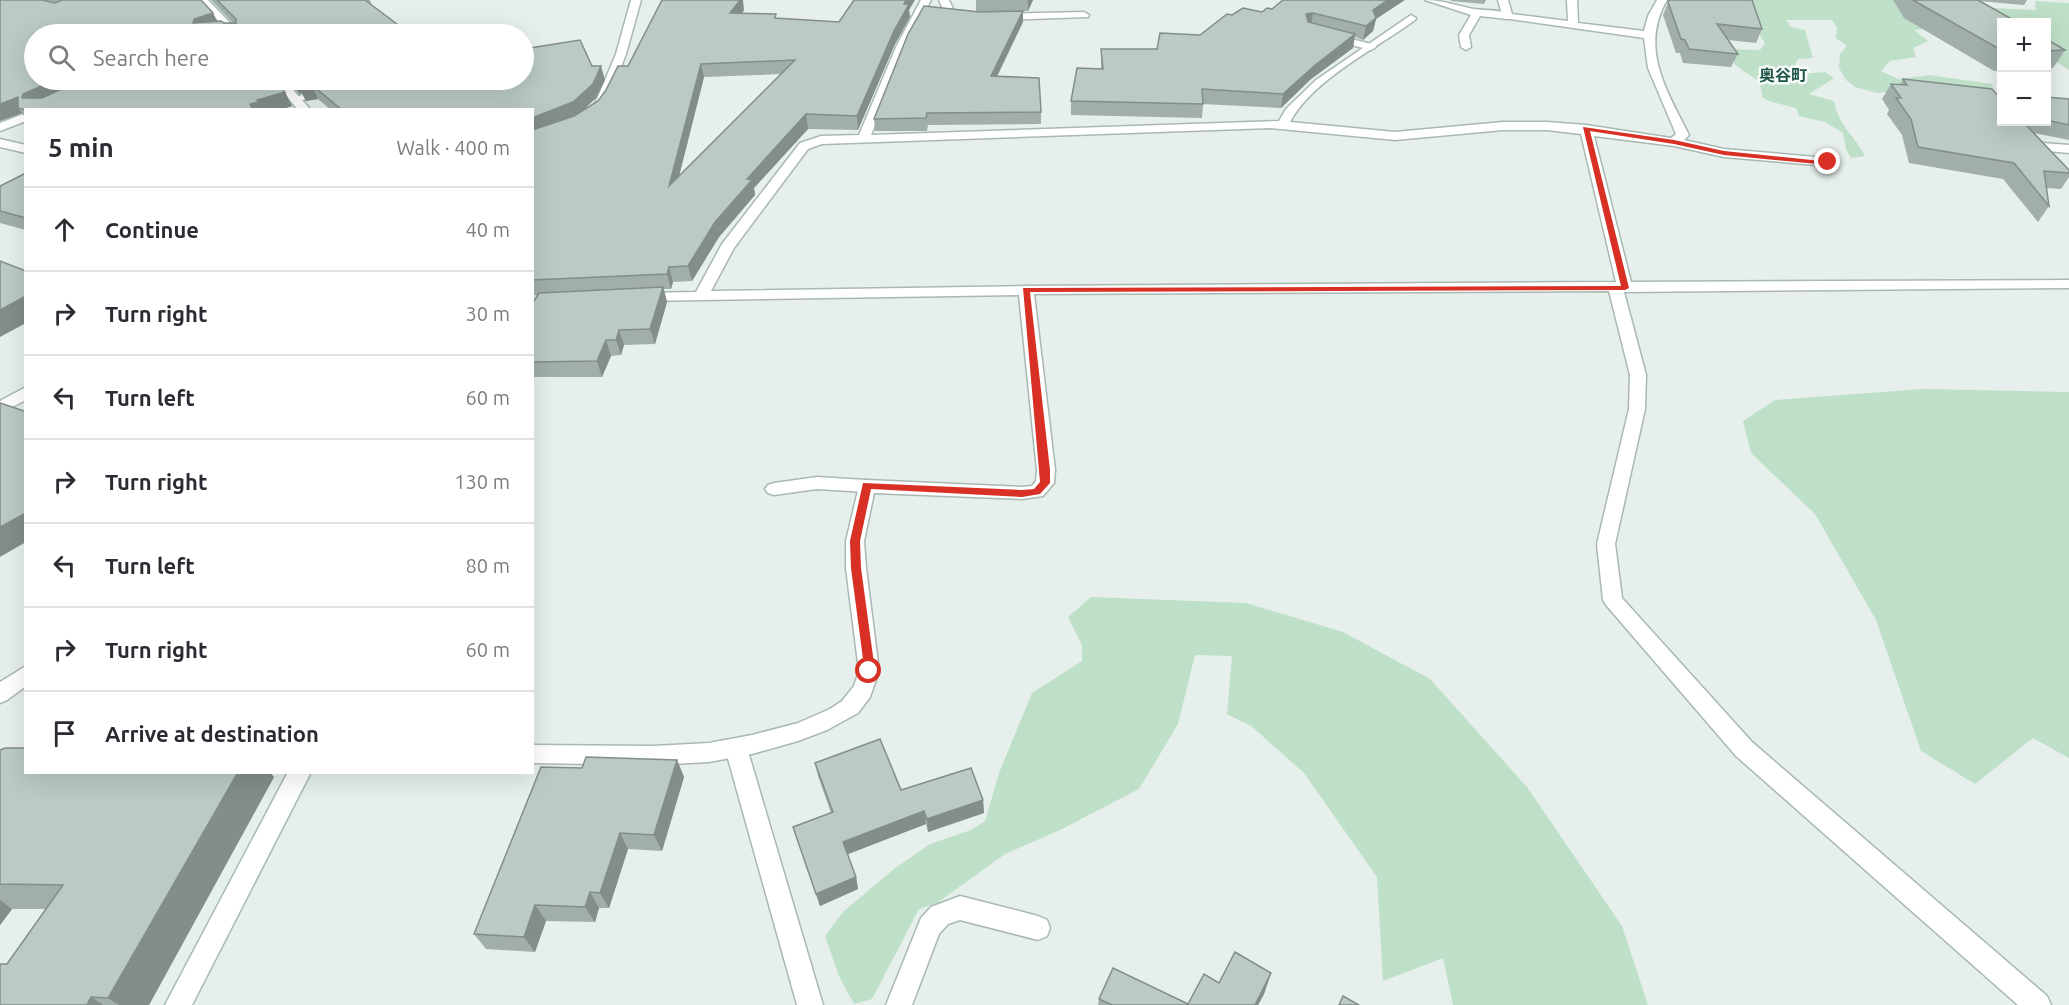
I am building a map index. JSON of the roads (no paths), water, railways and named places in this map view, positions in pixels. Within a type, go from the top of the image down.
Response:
[{"type":"street","points":[[202,0],[226,24]]},
{"type":"street","points":[[589,116],[604,98],[621,54],[636,0]]},
{"type":"street","points":[[863,139],[903,45],[926,0]]},
{"type":"street","points":[[1430,0],[1477,14],[1648,35]]},
{"type":"street","points":[[1503,0],[1507,16]]},
{"type":"street","points":[[1572,0],[1573,25]]},
{"type":"street","points":[[1662,0],[1654,14],[1648,35],[1655,72],[1683,135],[1674,142]]},
{"type":"street","points":[[903,45],[916,41],[937,7],[950,14],[986,17],[1084,15]]},
{"type":"street","points":[[1466,47],[1464,34],[1477,14]]},
{"type":"street","points":[[1283,126],[1292,110],[1313,89],[1332,73],[1411,18]]},
{"type":"street","points":[[1320,34],[1371,47]]},
{"type":"street","points":[[287,90],[303,108]]},
{"type":"street","points":[[296,99],[325,90]]},
{"type":"street","points":[[0,127],[24,117]]},
{"type":"street","points":[[702,294],[727,247],[804,146],[821,140],[1283,126],[1395,136],[1515,125],[1586,129],[1674,142],[1724,153],[1828,162]]},
{"type":"street","points":[[1586,129],[1638,375],[1637,409],[1606,544],[1613,600],[1744,748],[2038,1005]]},
{"type":"street","points":[[0,143],[24,149]]},
{"type":"street","points":[[2042,147],[2069,149]]},
{"type":"street","points":[[625,298],[702,294],[1026,290],[2069,284]]},
{"type":"street","points":[[774,489],[817,483],[1037,492],[1045,483],[1046,470],[1026,290]]},
{"type":"street","points":[[0,408],[24,393]]},
{"type":"street","points":[[534,754],[694,754],[736,748],[788,734],[836,717],[859,696],[869,671],[856,568],[855,541],[866,486]]},
{"type":"street","points":[[0,694],[24,676]]},
{"type":"street","points":[[736,748],[810,1005]]},
{"type":"street","points":[[178,1005],[299,774]]},
{"type":"street","points":[[899,1005],[930,926],[940,915],[960,908],[1038,928]]},
{"type":"district","name":"奥谷町","points":[[1783,75]]}]
